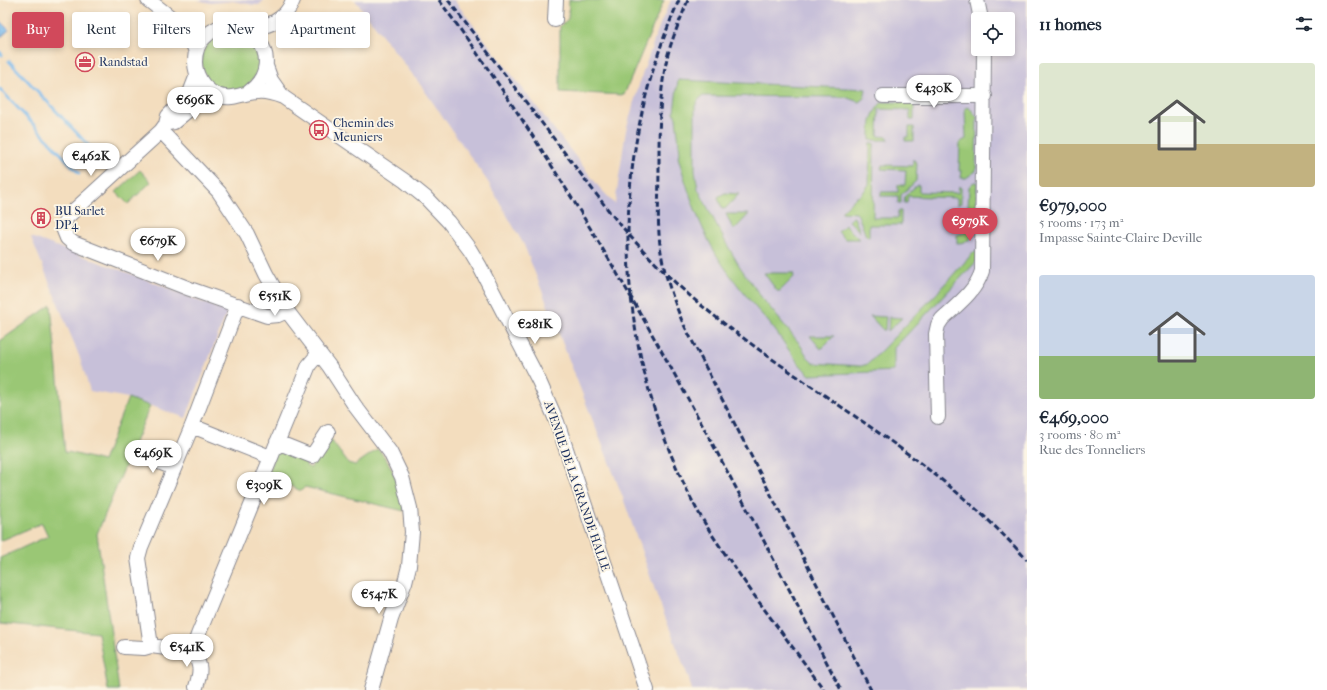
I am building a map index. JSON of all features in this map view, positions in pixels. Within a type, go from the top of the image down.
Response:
[{"type":"street","points":[[148,0],[163,12]]},
{"type":"street","points":[[287,12],[293,0]]},
{"type":"street","points":[[555,20],[556,0]]},
{"type":"street","points":[[977,0],[980,12]]},
{"type":"street","points":[[213,31],[203,39],[196,52],[195,63],[197,75],[202,83],[215,94],[232,98],[248,93],[261,81],[266,66],[264,50],[276,24]]},
{"type":"street","points":[[195,48],[196,52]]},
{"type":"street","points":[[938,417],[936,334],[938,325],[942,319],[972,290],[979,280],[982,271],[985,96],[984,56]]},
{"type":"street","name":"AVENUE DE LA GRANDE HALLE","points":[[266,66],[270,80],[283,98]]},
{"type":"street","points":[[164,127],[168,116],[190,93],[197,75]]},
{"type":"street","name":"AVENUE DE LA GRANDE HALLE","points":[[248,93],[266,92],[283,98],[405,181],[426,198],[449,222],[476,260],[539,381],[557,422],[647,690]]},
{"type":"street","points":[[215,94],[203,99],[174,122],[164,127],[67,217],[63,228],[67,238],[73,243],[190,289],[267,316],[287,312]]},
{"type":"street","points":[[883,96],[985,96]]},
{"type":"street","points":[[164,127],[219,192],[247,234],[266,274],[287,312],[329,366],[355,406],[390,452],[402,476],[410,508],[412,532],[409,566],[405,582],[391,619],[371,690]]},
{"type":"street","points":[[151,646],[138,558],[140,548],[192,426],[238,305]]},
{"type":"street","points":[[196,687],[200,672],[200,665],[193,649],[309,364],[319,353]]},
{"type":"street","points":[[192,426],[270,457]]},
{"type":"street","points":[[277,442],[312,456],[328,432]]},
{"type":"street","points":[[141,455],[174,468]]},
{"type":"street","points":[[124,647],[144,648],[151,646],[174,649],[193,649]]},
{"type":"shaded area","points":[[197,0],[264,0],[259,5],[254,5],[233,1],[211,3]]},
{"type":"shaded area","points":[[355,0],[454,0],[599,187],[615,204],[626,130],[641,78],[660,24],[671,0],[1027,0],[1027,690],[692,690],[622,495],[524,245],[488,182],[420,84],[370,19],[370,12],[364,12]]},
{"type":"shaded area","points":[[31,237],[145,279],[227,312],[186,418],[128,398],[90,391],[80,358]]},
{"type":"green space","points":[[569,0],[664,0],[624,95],[560,92],[560,26],[568,19]]},
{"type":"green space","points":[[213,39],[213,48],[256,48],[259,51],[260,71],[242,90],[222,90],[213,86],[207,78],[203,68],[202,58],[205,48]]},
{"type":"green space","points":[[678,80],[866,89],[864,98],[859,102],[845,97],[703,96],[699,99],[695,106],[695,171],[698,189],[740,267],[762,298],[799,343],[813,363],[861,366],[868,364],[939,291],[974,252],[977,252],[977,261],[894,348],[894,371],[810,375],[799,364],[771,325],[753,305],[715,252],[696,213],[688,191],[678,157],[680,152],[674,112]]},
{"type":"green space","points":[[882,102],[914,102],[914,120],[910,120],[910,110],[879,109],[878,136],[888,137],[888,140],[870,140],[870,128],[873,115]]},
{"type":"green space","points":[[969,107],[977,117],[976,171],[966,178],[961,178],[962,171],[959,171],[960,142],[966,139],[965,108]]},
{"type":"green space","points":[[909,127],[914,127],[914,141],[905,141],[905,137],[909,137]]},
{"type":"green space","points":[[870,143],[874,143],[873,218],[898,218],[898,211],[901,211],[901,225],[869,225],[869,237],[866,236],[856,213],[841,212],[866,189],[869,184]]},
{"type":"green space","points":[[913,159],[917,163],[916,181],[901,195],[901,203],[898,203],[898,196],[881,196],[881,192],[898,192],[898,185],[905,185],[906,170],[881,169],[882,165],[913,166]]},
{"type":"green space","points":[[140,170],[151,182],[128,204],[116,192]]},
{"type":"green space","points":[[977,182],[976,232],[973,237],[968,240],[957,243],[957,235],[964,233],[967,230],[969,187]]},
{"type":"green space","points":[[917,185],[919,185],[919,192],[958,193],[959,186],[961,188],[961,203],[957,205],[957,198],[908,196],[907,203],[904,203],[905,196]]},
{"type":"green space","points":[[725,193],[739,194],[725,209],[722,208],[718,198]]},
{"type":"green space","points":[[726,214],[749,214],[735,229],[733,229]]},
{"type":"green space","points":[[854,217],[860,232],[849,221]]},
{"type":"green space","points":[[845,225],[859,239],[845,239],[838,232]]},
{"type":"green space","points":[[764,273],[793,273],[794,277],[780,291],[777,291]]},
{"type":"green space","points":[[51,305],[65,453],[68,452],[103,461],[128,398],[150,406],[97,534],[119,690],[108,690],[98,633],[0,623],[0,558],[48,536],[42,523],[0,541],[0,341]]},
{"type":"green space","points":[[870,316],[886,317],[885,330],[883,330]]},
{"type":"green space","points":[[889,317],[902,318],[888,331]]},
{"type":"green space","points":[[810,336],[834,336],[821,349]]},
{"type":"green space","points":[[331,440],[348,463],[355,465],[378,449],[388,462],[396,478],[404,511],[305,487],[301,491],[267,475],[277,446],[307,461],[306,466],[311,468],[320,448]]},
{"type":"water","points":[[0,21],[9,30],[0,38]]},
{"type":"waterway","points":[[9,61],[90,147]]},
{"type":"waterway","points":[[0,89],[79,173]]},
{"type":"waterway","points":[[93,150],[101,158]]},
{"type":"railway","points":[[439,0],[497,82],[551,165],[654,337],[749,512],[841,690]]},
{"type":"railway","points":[[448,0],[609,211],[631,238],[668,275],[707,310],[747,341],[872,428],[953,489],[991,523],[1027,560]]},
{"type":"railway","points":[[679,0],[655,63],[639,127],[630,191],[628,256],[634,320],[647,384],[668,447],[700,515],[744,581],[824,690]]},
{"type":"railway","points":[[688,0],[668,54],[660,110],[658,206],[660,245],[661,255],[671,293],[682,321],[871,690]]},
{"type":"place","name":"Randstad","points":[[85,62]]},
{"type":"place","name":"Chemin des Meuniers","points":[[319,130]]},
{"type":"place","name":"BU Sarlet DP4","points":[[41,218]]}]
